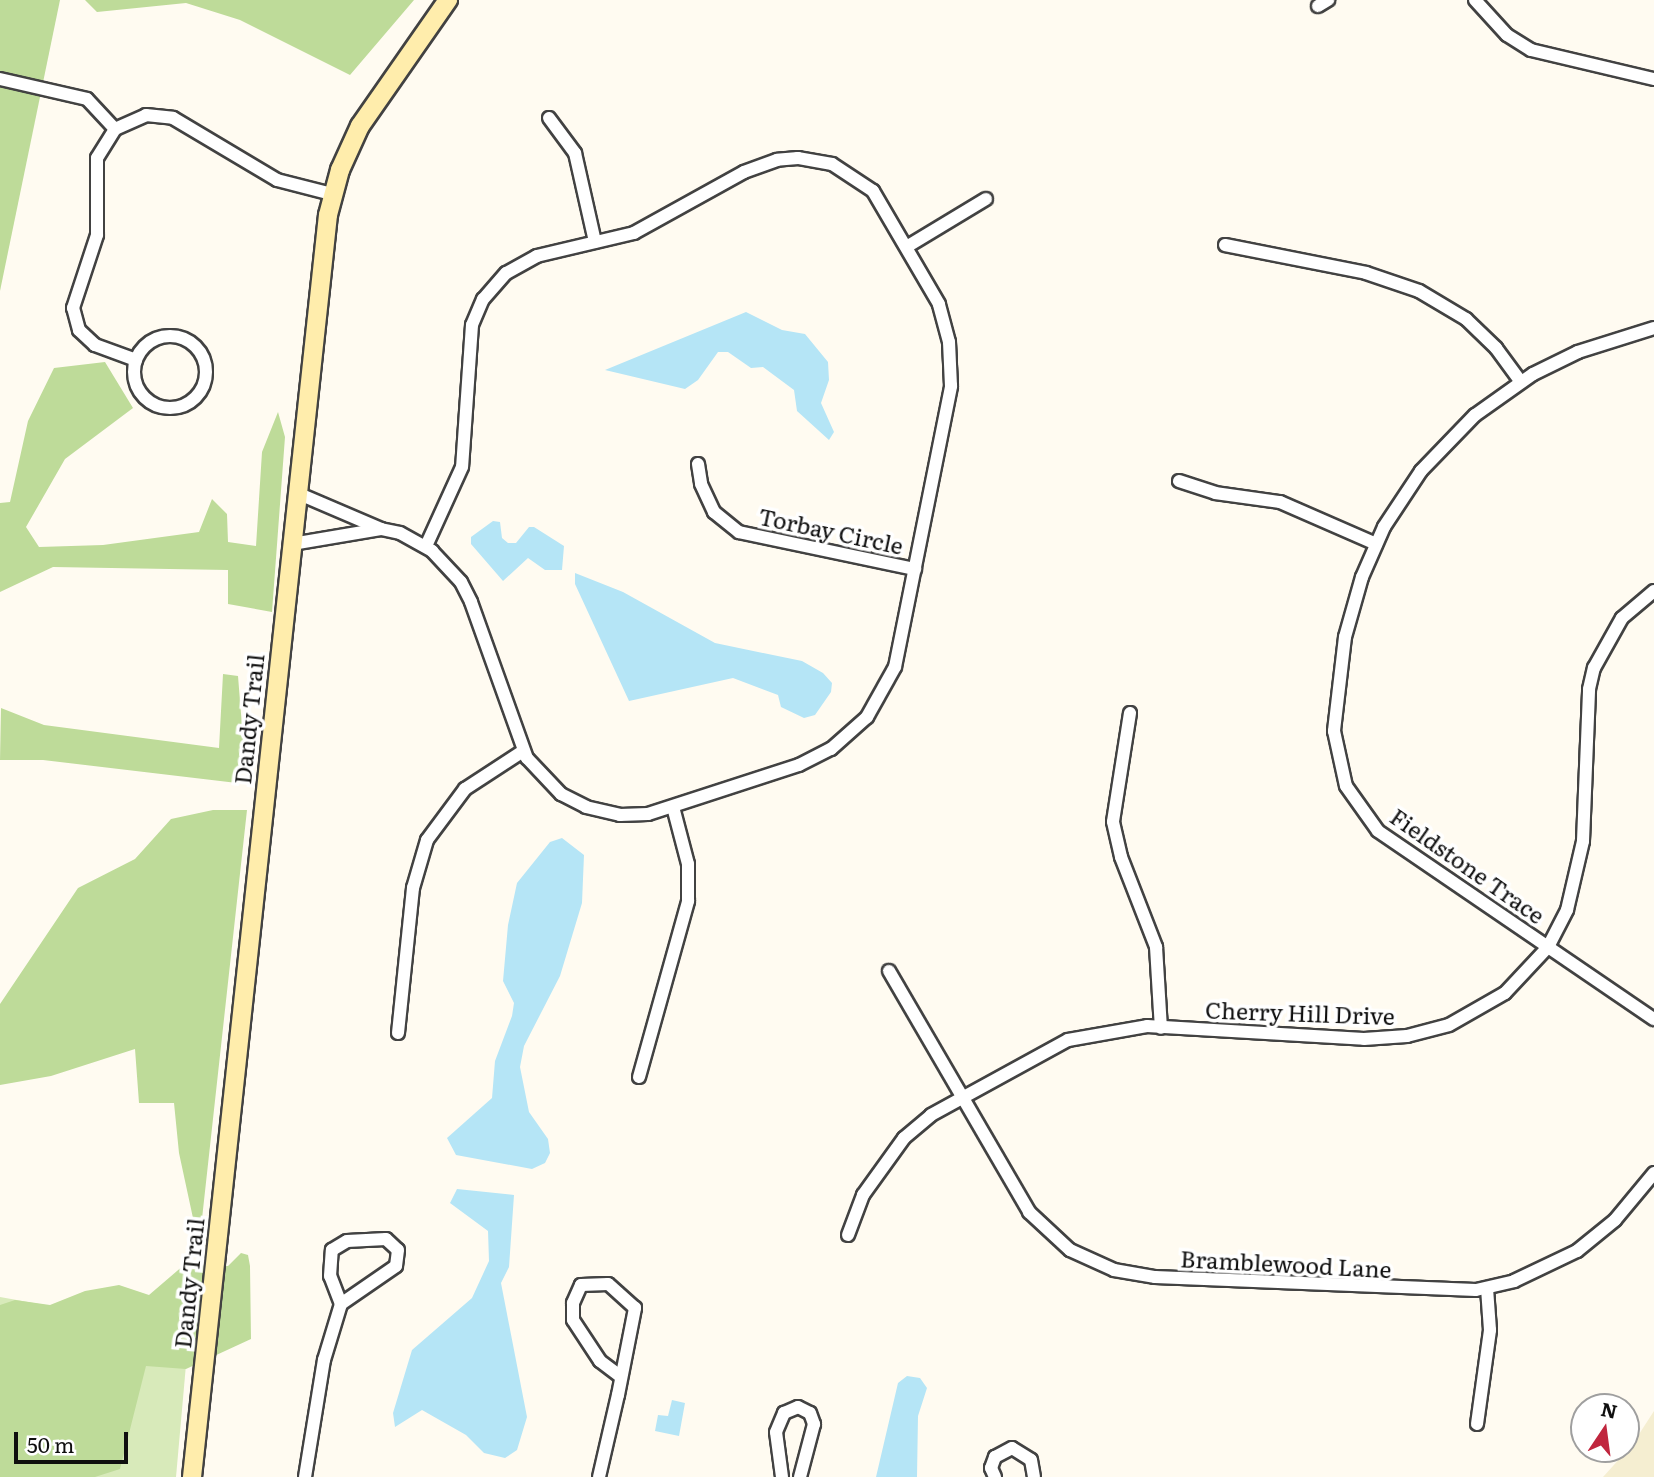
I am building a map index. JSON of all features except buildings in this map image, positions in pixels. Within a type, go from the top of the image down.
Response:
[{"type":"street","name":"Dandy Trail","points":[[192,1477],[297,493],[332,194],[360,126],[448,0]]},
{"type":"street","points":[[1475,0],[1499,28],[1531,50],[1654,79]]},
{"type":"street","points":[[0,79],[87,99],[115,129]]},
{"type":"street","points":[[136,360],[95,345],[79,330],[74,309],[97,235],[97,158],[115,129],[146,115],[173,118],[277,180],[332,194]]},
{"type":"street","points":[[549,118],[575,153],[595,242]]},
{"type":"street","points":[[297,493],[426,546],[465,589],[523,751],[550,785],[586,807],[634,815],[673,807],[799,765],[853,732],[876,705],[895,667],[951,372],[939,304],[886,209],[862,182],[832,164],[797,158],[756,166],[646,227],[524,261],[483,299],[470,338],[462,467],[426,546]]},
{"type":"street","points":[[908,247],[986,199]]},
{"type":"street","points":[[1225,245],[1366,273],[1419,290],[1466,319],[1496,348],[1521,382]]},
{"type":"street","name":"Fieldstone Trace","points":[[1654,328],[1578,352],[1521,382],[1475,415],[1430,459],[1376,544],[1350,617],[1335,711],[1335,746],[1346,786],[1378,831],[1654,1019]]},
{"type":"street","points":[[182,338],[203,355],[207,372],[203,388],[183,406],[156,405],[137,385],[136,360],[155,339],[182,338]]},
{"type":"street","name":"Torbay Circle","points":[[698,464],[710,505],[739,532],[915,569]]},
{"type":"street","points":[[1179,481],[1215,493],[1280,502],[1376,544]]},
{"type":"street","points":[[292,544],[381,529]]},
{"type":"street","name":"Cherry Hill Drive","points":[[848,1235],[863,1195],[894,1148],[931,1115],[1068,1040],[1111,1029],[1161,1028],[1364,1039],[1407,1036],[1449,1025],[1481,1010],[1525,975],[1548,947],[1567,910],[1578,876],[1594,668],[1622,618],[1654,591]]},
{"type":"street","points":[[1130,713],[1112,822],[1121,857],[1156,947],[1161,1028]]},
{"type":"street","points":[[398,1033],[413,888],[427,840],[465,789],[523,751]]},
{"type":"street","points":[[639,1077],[688,901],[688,864],[673,807]]},
{"type":"street","name":"Bramblewood Lane","points":[[889,971],[1034,1218],[1070,1250],[1101,1265],[1155,1277],[1413,1290],[1487,1287],[1540,1271],[1577,1251],[1615,1220],[1654,1173]]},
{"type":"street","points":[[305,1477],[324,1360],[341,1304],[330,1276],[334,1248],[347,1241],[392,1242],[399,1256],[393,1271],[341,1304]]},
{"type":"street","points":[[599,1477],[621,1377],[635,1308],[608,1284],[581,1285],[573,1303],[573,1320],[600,1361],[621,1377]]},
{"type":"street","points":[[1477,1424],[1490,1330],[1487,1287]]},
{"type":"street","points":[[782,1477],[775,1451],[776,1428],[784,1413],[798,1407],[810,1413],[814,1424],[800,1477]]},
{"type":"street","points":[[995,1477],[991,1468],[995,1457],[1012,1448],[1031,1460],[1034,1477]]},
{"type":"shaded area","points":[[1654,1411],[1654,1477],[1603,1477],[1616,1463],[1640,1463],[1640,1433]]},
{"type":"green space","points":[[0,0],[60,0],[0,291]]},
{"type":"green space","points":[[85,0],[414,0],[350,75],[240,20],[186,3],[97,12]]},
{"type":"green space","points":[[105,362],[133,408],[65,459],[26,527],[39,547],[103,545],[199,532],[212,499],[227,514],[228,542],[256,546],[262,452],[278,412],[285,437],[272,612],[228,604],[228,570],[53,567],[0,592],[0,503],[10,502],[28,421],[54,368]]},
{"type":"green space","points":[[223,674],[238,676],[244,751],[237,783],[43,760],[0,760],[1,708],[44,725],[219,748]]},
{"type":"green space","points":[[213,810],[247,810],[199,1246],[179,1153],[174,1103],[139,1103],[135,1049],[51,1076],[0,1085],[0,1004],[78,888],[135,859],[171,819]]},
{"type":"green space","points":[[241,1253],[248,1255],[250,1266],[251,1339],[186,1369],[146,1366],[120,1469],[95,1477],[0,1477],[0,1305],[15,1300],[50,1305],[85,1291],[119,1285],[149,1295],[184,1265],[228,1266]]},
{"type":"green space","points":[[0,1297],[189,1331],[176,1477],[0,1477]]},
{"type":"water","points":[[746,312],[782,330],[805,334],[828,362],[829,380],[821,403],[834,432],[829,440],[797,411],[794,390],[763,367],[751,368],[728,352],[718,352],[698,380],[685,389],[605,370]]},
{"type":"water","points":[[493,521],[500,522],[502,538],[508,543],[516,543],[529,527],[534,527],[564,546],[562,570],[545,570],[528,558],[503,581],[471,544],[471,537]]},
{"type":"water","points":[[575,573],[623,592],[715,643],[802,661],[823,673],[832,683],[831,692],[815,715],[804,718],[781,707],[778,695],[733,678],[629,701],[575,584]]},
{"type":"water","points":[[562,838],[584,855],[582,903],[560,976],[524,1046],[520,1067],[529,1112],[548,1139],[550,1153],[545,1163],[532,1169],[456,1155],[447,1138],[492,1098],[495,1061],[512,1016],[514,1003],[503,981],[508,925],[517,883],[550,842]]},
{"type":"water","points":[[457,1189],[514,1195],[509,1267],[501,1283],[527,1417],[517,1450],[505,1458],[484,1453],[466,1435],[422,1410],[395,1427],[393,1413],[412,1350],[472,1298],[489,1261],[488,1231],[450,1203]]},
{"type":"water","points":[[907,1376],[920,1378],[927,1388],[918,1416],[917,1477],[876,1477],[898,1383]]},
{"type":"water","points":[[672,1400],[685,1403],[679,1436],[655,1431],[658,1415],[668,1416]]}]
